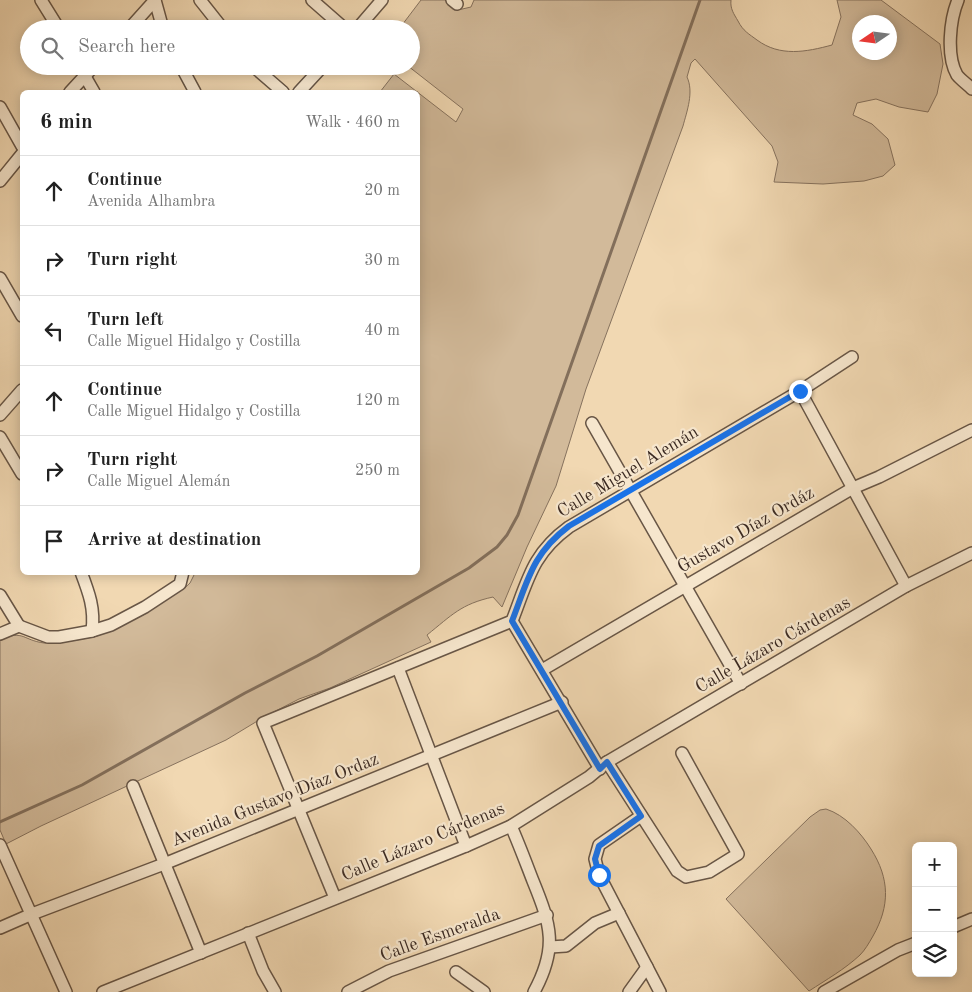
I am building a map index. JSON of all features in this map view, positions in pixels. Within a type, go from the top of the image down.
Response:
[{"type":"street","points":[[41,0],[53,20]]},
{"type":"street","points":[[137,20],[155,0]]},
{"type":"street","points":[[155,0],[161,20]]},
{"type":"street","points":[[200,0],[216,20]]},
{"type":"street","points":[[312,0],[335,20]]},
{"type":"street","points":[[365,20],[382,0]]},
{"type":"street","points":[[958,0],[950,29],[953,61],[958,76],[972,88]]},
{"type":"street","points":[[71,90],[80,75]]},
{"type":"street","points":[[84,75],[93,90]]},
{"type":"street","points":[[186,75],[194,90]]},
{"type":"street","points":[[263,75],[281,90]]},
{"type":"street","points":[[301,90],[315,75]]},
{"type":"street","points":[[0,107],[20,142]]},
{"type":"street","points":[[0,181],[20,156]]},
{"type":"street","points":[[0,278],[20,313]]},
{"type":"street","name":"Calle Miguel Alemán","points":[[512,621],[533,566],[544,548],[569,526],[800,391],[852,357]]},
{"type":"street","points":[[800,391],[906,586]]},
{"type":"street","points":[[0,415],[20,392]]},
{"type":"street","points":[[592,423],[741,684]]},
{"type":"street","name":"Gustavo Díaz Ordáz","points":[[542,670],[853,488],[879,477],[972,430]]},
{"type":"street","points":[[0,437],[20,471]]},
{"type":"street","name":"Calle Lázaro Cárdenas","points":[[103,992],[466,846],[511,826],[604,766],[906,586],[972,553]]},
{"type":"street","points":[[82,575],[93,611],[92,631]]},
{"type":"street","points":[[0,595],[19,626],[48,637],[59,637],[92,631],[111,625],[145,607],[180,584],[182,575]]},
{"type":"street","points":[[335,898],[263,723],[512,621],[604,766],[641,816],[677,872],[686,877],[709,872],[738,854],[682,753]]},
{"type":"street","points":[[0,634],[19,626]]},
{"type":"street","points":[[398,668],[466,846]]},
{"type":"street","name":"Avenida Gustavo Díaz Ordaz","points":[[0,928],[164,864],[562,702]]},
{"type":"street","points":[[133,786],[201,953]]},
{"type":"street","points":[[641,816],[599,846],[595,859],[596,867],[660,992]]},
{"type":"street","points":[[511,826],[547,915],[550,932],[547,962],[534,992]]},
{"type":"street","points":[[0,845],[66,992]]},
{"type":"street","points":[[550,947],[566,946],[595,923],[619,913]]},
{"type":"street","name":"Calle Esmeralda","points":[[348,992],[389,971],[547,915]]},
{"type":"street","points":[[957,925],[972,919]]},
{"type":"street","points":[[248,933],[263,971],[275,992]]},
{"type":"street","points":[[824,992],[898,950],[912,945]]},
{"type":"street","points":[[629,992],[647,967]]},
{"type":"street","points":[[456,972],[484,992]]},
{"type":"street","points":[[360,985],[370,992]]},
{"type":"shaded area","points":[[421,0],[445,0],[458,10],[471,7],[474,0],[731,0],[734,14],[746,32],[775,49],[793,52],[813,50],[832,45],[841,17],[837,0],[881,0],[940,44],[943,64],[937,94],[928,112],[899,107],[876,99],[857,103],[853,115],[872,124],[888,139],[895,165],[883,176],[864,181],[823,184],[774,182],[778,162],[772,146],[695,59],[691,63],[687,77],[690,95],[683,126],[586,389],[556,486],[527,547],[502,607],[493,597],[473,603],[450,616],[427,635],[431,642],[330,688],[299,699],[226,740],[6,844],[0,830],[0,639],[14,635],[23,636],[37,642],[49,643],[97,636],[135,618],[190,583],[194,575],[420,575],[420,95],[456,122],[463,109],[420,75],[420,20],[406,20]]},
{"type":"shaded area","points":[[393,75],[395,75],[414,90],[382,90]]},
{"type":"shaded area","points":[[826,809],[852,825],[871,849],[882,871],[886,892],[885,903],[879,925],[862,953],[842,970],[809,991],[726,899],[810,817],[820,810]]},
{"type":"waterway","points":[[0,822],[82,785],[245,693],[317,656],[469,568],[497,547],[507,535],[518,515],[700,0]]},
{"type":"route","points":[[599,875],[595,859],[599,846],[641,816],[607,762],[600,769],[562,702],[512,621],[533,566],[544,548],[569,526],[800,391]]}]
